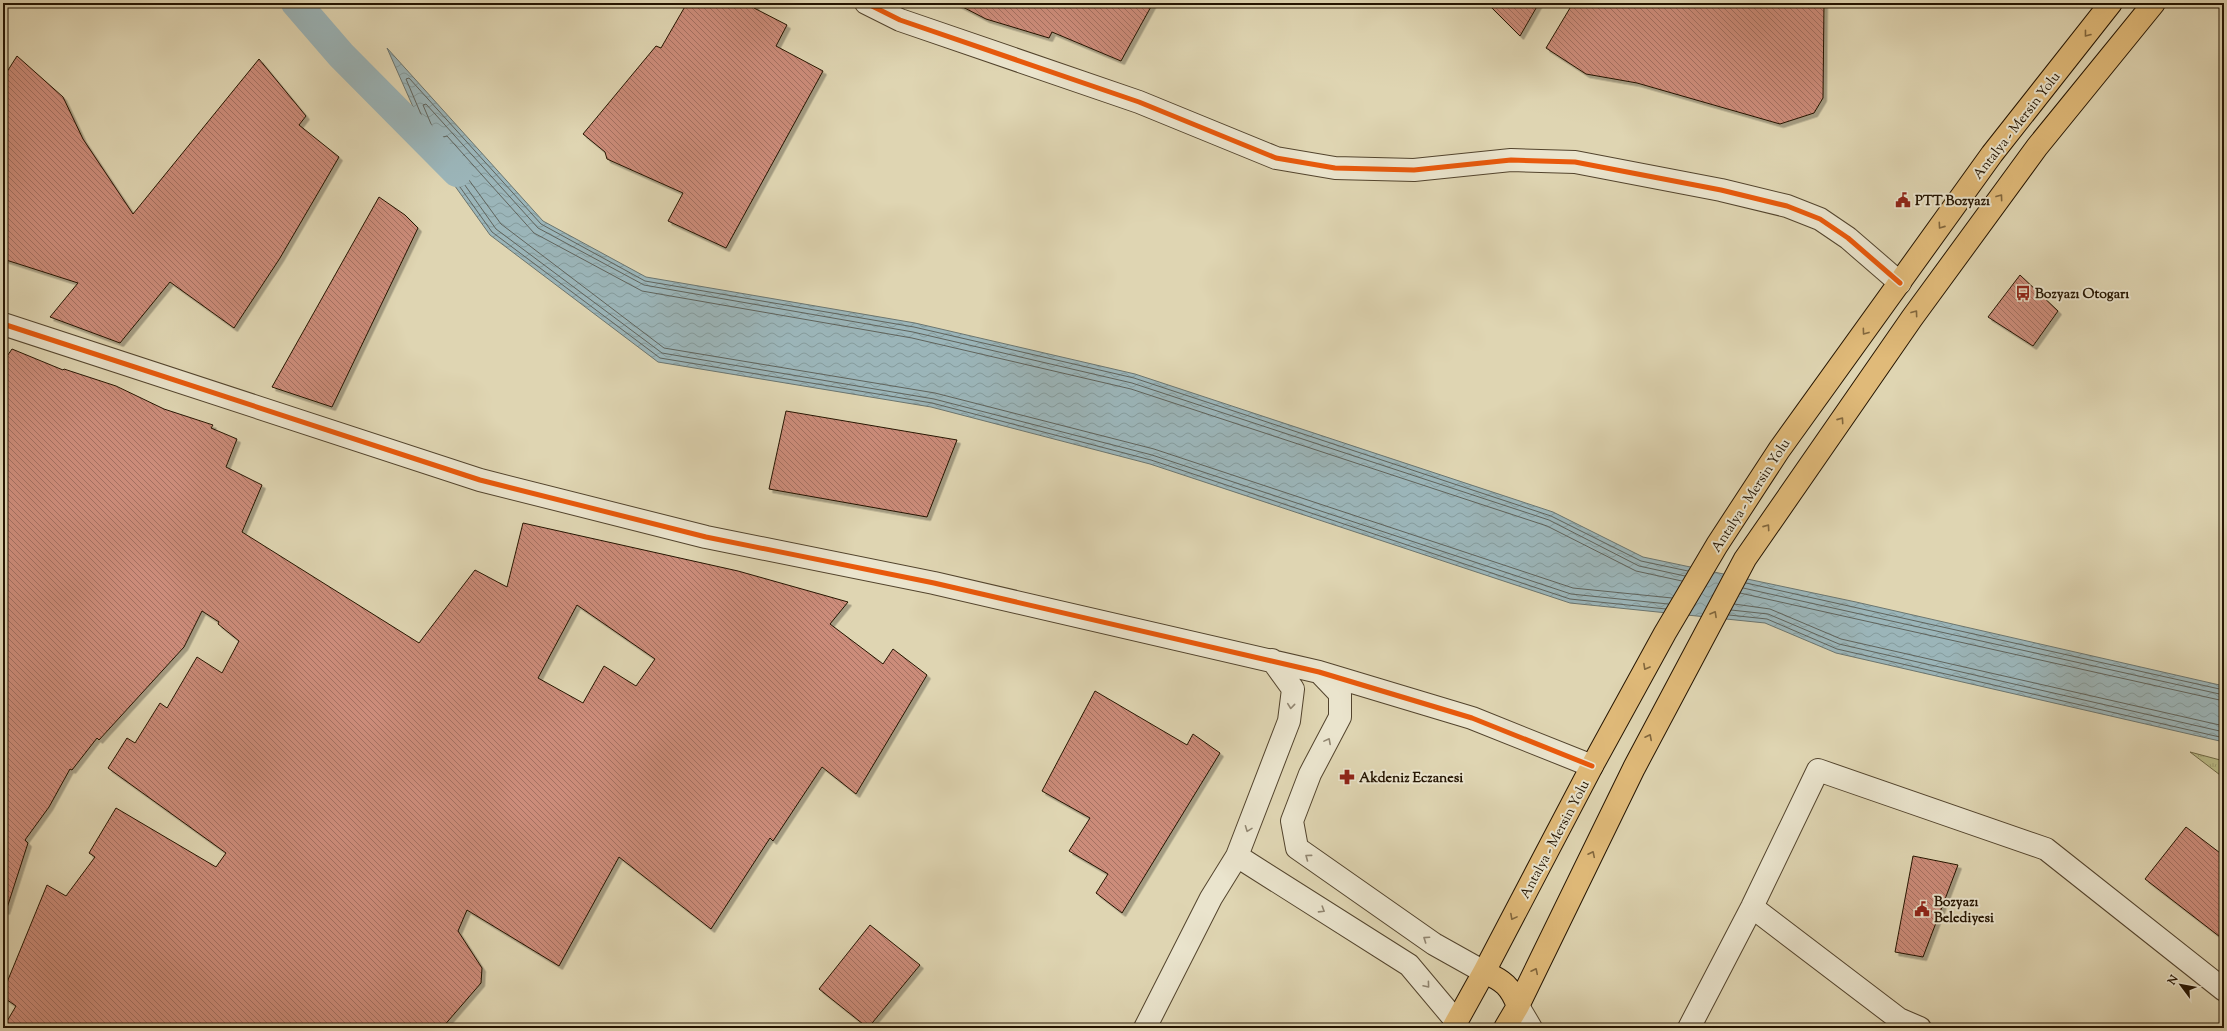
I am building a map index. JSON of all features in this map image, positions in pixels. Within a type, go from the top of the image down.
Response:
[{"type":"highway","name":"Antalya - Mersin Yolu","points":[[1456,1026],[1592,766],[1665,632],[1717,545],[1779,450],[1992,154],[2111,3]]},
{"type":"highway","points":[[1505,1028],[1518,1006],[1634,768],[1695,649],[1744,559],[1912,318],[2028,160],[2154,3]]},
{"type":"highway","points":[[1484,972],[1500,979],[1512,990],[1518,1006]]},
{"type":"street","points":[[866,3],[900,20],[1140,102],[1276,158],[1335,168],[1414,170],[1510,160],[1575,162],[1721,190],[1787,206],[1820,220],[1848,238],[1900,283]]},
{"type":"street","points":[[3,324],[480,480],[706,537],[934,583],[1320,672],[1472,718],[1592,766]]},
{"type":"street","points":[[1145,1028],[1211,898],[1237,856],[1290,721],[1293,689],[1272,660]]},
{"type":"street","points":[[1320,672],[1340,694],[1340,717],[1310,774],[1292,821],[1297,848],[1434,944],[1484,972]]},
{"type":"street","points":[[1689,1028],[1752,907],[1818,770],[2046,849],[2224,990]]},
{"type":"street","points":[[1237,856],[1410,965],[1456,1026]]},
{"type":"street","points":[[1752,907],[1896,1024],[1920,1028]]},
{"type":"street","points":[[1518,1006],[1531,1028]]},
{"type":"green space","points":[[2190,752],[2224,761],[2224,778]]},
{"type":"water","points":[[387,48],[543,221],[646,277],[915,323],[1135,374],[1553,512],[1643,557],[1856,602],[2224,686],[2224,742],[1836,653],[1765,623],[1570,603],[1150,464],[931,407],[658,362],[490,235],[437,161]]},
{"type":"building","points":[[687,3],[757,3],[754,8],[787,25],[776,46],[823,71],[726,248],[668,221],[683,193],[607,159],[605,152],[583,134],[656,46],[661,48]]},
{"type":"building","points":[[955,3],[1153,3],[1121,61],[1052,32],[1049,38],[986,19]]},
{"type":"building","points":[[1487,3],[1539,3],[1520,36]]},
{"type":"building","points":[[1573,3],[1824,3],[1823,98],[1814,113],[1780,124],[1637,83],[1586,74],[1546,48]]},
{"type":"building","points":[[17,56],[63,97],[83,139],[133,214],[259,59],[306,116],[299,125],[339,157],[280,258],[234,328],[170,282],[120,343],[50,317],[78,283],[3,259],[3,78]]},
{"type":"building","points":[[379,197],[405,215],[418,228],[332,407],[272,387]]},
{"type":"building","name":"Bozyazı Otogarı","points":[[2020,275],[2058,311],[2033,346],[1988,317]]},
{"type":"building","points":[[12,349],[63,370],[64,369],[116,386],[164,409],[213,425],[211,428],[237,439],[226,467],[262,485],[242,532],[419,643],[475,570],[507,587],[523,523],[738,571],[848,602],[830,624],[883,664],[893,649],[927,675],[856,794],[822,767],[773,841],[770,838],[711,929],[619,857],[559,966],[467,910],[458,931],[482,968],[481,983],[442,1028],[3,1028],[16,1006],[3,997],[3,992],[47,885],[66,896],[95,857],[89,853],[116,808],[216,867],[226,853],[108,768],[127,738],[135,743],[160,703],[167,708],[197,657],[222,673],[239,641],[218,624],[219,622],[202,611],[184,647],[99,740],[97,738],[72,770],[70,769],[49,807],[25,840],[28,843],[6,911],[3,910],[3,362]],"holes":[[[577,605],[655,659],[636,686],[604,666],[583,703],[538,678]]]},
{"type":"building","points":[[786,411],[957,440],[927,517],[769,489]]},
{"type":"building","points":[[1095,691],[1187,745],[1193,734],[1220,753],[1122,913],[1096,893],[1108,874],[1069,851],[1090,818],[1042,791]]},
{"type":"building","points":[[2186,827],[2224,856],[2224,940],[2145,879]]},
{"type":"building","name":"Bozyazı Belediyesi","points":[[1913,856],[1958,865],[1923,957],[1895,952]]},
{"type":"building","points":[[870,925],[920,965],[868,1028],[819,989]]},
{"type":"waterway","points":[[296,3],[341,55],[457,172]]},
{"type":"cycle path","points":[[866,3],[900,20],[1139,102],[1276,158],[1335,168],[1414,170],[1511,160],[1575,162],[1721,190],[1787,206],[1820,219],[1848,238],[1900,283]]},
{"type":"cycle path","points":[[3,324],[480,480],[706,537],[934,583],[1319,672],[1472,718],[1592,766]]},
{"type":"place","name":"PTT Bozyazı","points":[[1903,200]]},
{"type":"place","name":"Bozyazı Otogarı","points":[[2023,293]]},
{"type":"place","name":"Akdeniz Eczanesi","points":[[1347,777]]},
{"type":"place","name":"Bozyazı Belediyesi","points":[[1922,909]]}]
